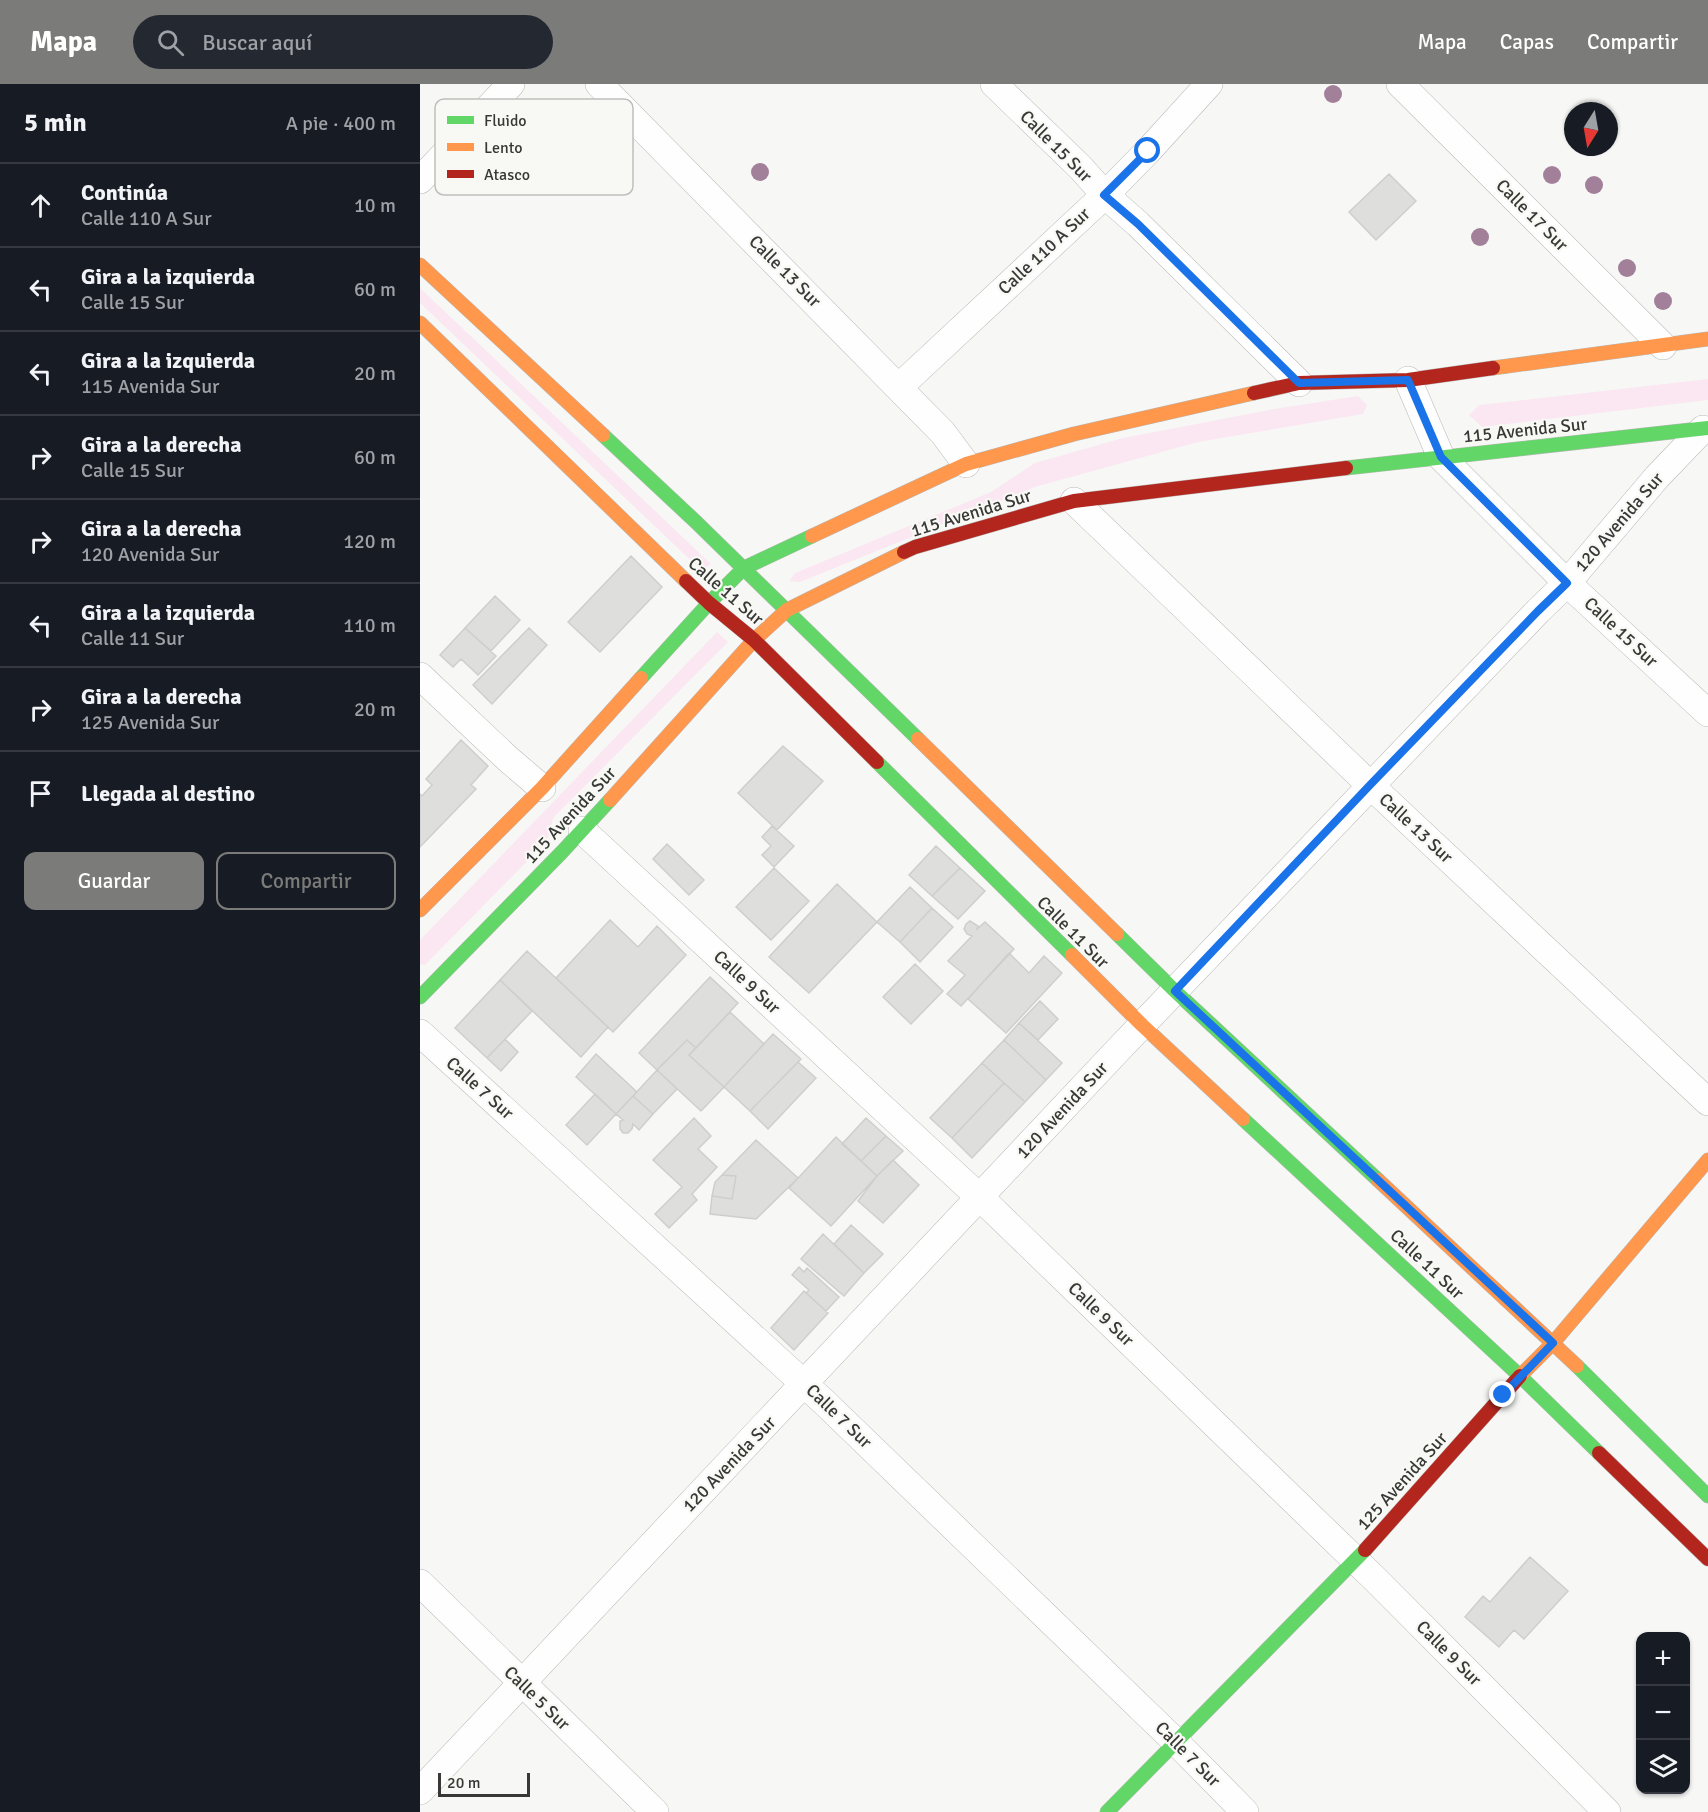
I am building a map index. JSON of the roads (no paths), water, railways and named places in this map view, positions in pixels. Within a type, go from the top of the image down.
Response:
[{"type":"main road","name":"Calle 11 Sur","points":[[420,265],[744,568],[1175,991],[1553,1343],[1708,1496]]},
{"type":"main road","name":"Calle 11 Sur","points":[[420,323],[709,603],[754,640],[1142,1025],[1520,1376],[1708,1559]]},
{"type":"main road","points":[[420,910],[542,788],[709,603],[744,568],[966,464],[1074,434],[1299,383],[1408,380],[1708,339]]},
{"type":"main road","name":"115 Avenida Sur","points":[[420,997],[582,830],[754,640],[787,610],[915,547],[1074,501],[1706,428]]},
{"type":"main road","name":"125 Avenida Sur","points":[[1107,1812],[1356,1560],[1520,1376],[1553,1343],[1708,1160]]},
{"type":"street","points":[[497,99],[511,84]]},
{"type":"street","name":"Calle 13 Sur","points":[[599,84],[614,99]]},
{"type":"street","name":"Calle 15 Sur","points":[[994,84],[1080,167],[1104,195],[1138,224],[1299,383]]},
{"type":"street","name":"Calle 110 A Sur","points":[[899,387],[1104,195],[1209,84]]},
{"type":"street","name":"Calle 17 Sur","points":[[1400,84],[1663,346]]},
{"type":"street","name":"Calle 13 Sur","points":[[633,118],[899,387],[943,433],[966,464]]},
{"type":"street","points":[[420,180],[435,164]]},
{"type":"street","name":"Calle 15 Sur","points":[[1408,380],[1441,457],[1567,583],[1708,713]]},
{"type":"street","name":"120 Avenida Sur","points":[[420,1791],[1142,1025],[1370,785],[1567,583],[1657,477],[1706,428]]},
{"type":"street","name":"Calle 13 Sur","points":[[1074,501],[1370,785],[1708,1102]]},
{"type":"street","points":[[420,676],[542,788]]},
{"type":"street","name":"Calle 9 Sur","points":[[582,830],[980,1198],[1356,1560],[1606,1812]]},
{"type":"street","name":"Calle 7 Sur","points":[[420,1033],[805,1384],[1176,1742],[1245,1812]]},
{"type":"street","name":"Calle 5 Sur","points":[[420,1583],[655,1812]]}]
